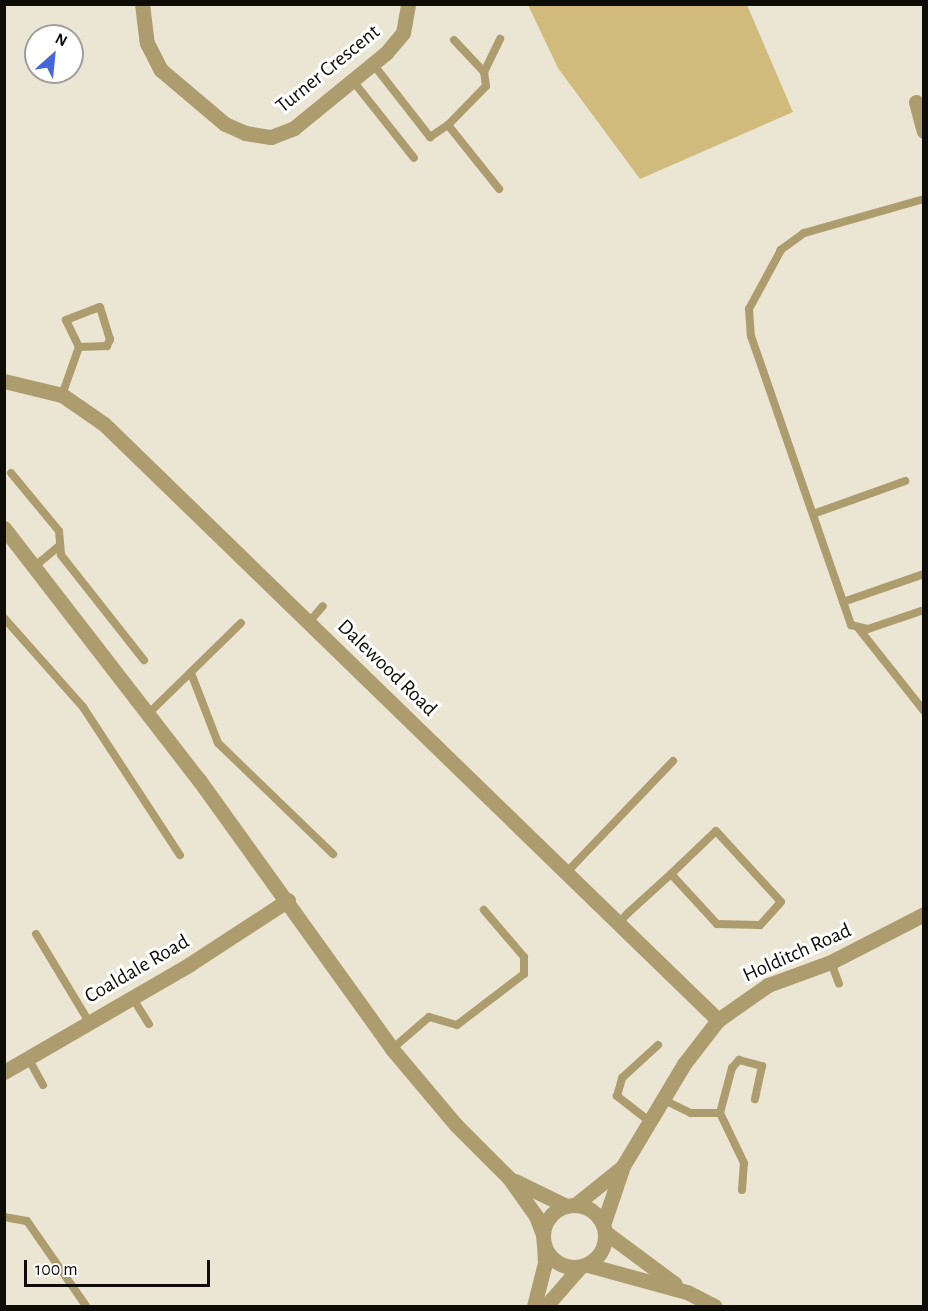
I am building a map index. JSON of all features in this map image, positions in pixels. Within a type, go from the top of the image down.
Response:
[{"type":"street","name":"Turner Crescent","points":[[142,4],[147,43],[161,70],[197,103],[245,133],[271,137],[294,128],[373,64],[403,33],[408,4]]},
{"type":"street","points":[[920,98],[924,131]]},
{"type":"street","name":"Dalewood Road","points":[[4,381],[62,395],[104,424],[718,1020]]},
{"type":"street","points":[[4,528],[288,900],[392,1049],[456,1125],[509,1178],[536,1216],[543,1238],[555,1262],[583,1266],[687,1292]]},
{"type":"street","name":"Coaldale Road","points":[[4,1072],[132,997],[288,900]]},
{"type":"street","name":"Holditch Road","points":[[604,1228],[623,1166],[662,1099],[718,1020],[768,985],[831,962],[924,914]]},
{"type":"street","name":"Holditch Road","points":[[570,1206],[623,1166]]},
{"type":"street","points":[[509,1178],[570,1206],[590,1209],[604,1228],[687,1292],[715,1306]]},
{"type":"street","points":[[534,1306],[545,1263],[543,1238],[549,1218],[570,1206]]},
{"type":"street","points":[[546,1306],[583,1266],[601,1253],[604,1228]]},
{"type":"lane","points":[[373,64],[430,137],[448,125],[486,86],[484,72],[500,39]]},
{"type":"lane","points":[[454,40],[484,72]]},
{"type":"lane","points":[[353,81],[414,158]]},
{"type":"lane","points":[[448,125],[499,189]]},
{"type":"lane","points":[[924,199],[804,233],[781,250],[749,309],[751,336],[851,625],[859,629],[924,711]]},
{"type":"lane","points":[[62,395],[80,347],[66,320],[100,307],[110,339],[107,346],[80,347]]},
{"type":"lane","points":[[11,473],[59,531],[58,548],[144,660]]},
{"type":"lane","points":[[813,514],[905,481]]},
{"type":"lane","points":[[34,567],[58,548]]},
{"type":"lane","points":[[843,602],[924,574]]},
{"type":"lane","points":[[309,622],[323,606]]},
{"type":"lane","points":[[859,629],[868,629],[924,610]]},
{"type":"lane","points":[[4,618],[83,707],[180,855]]},
{"type":"lane","points":[[148,714],[241,623]]},
{"type":"lane","points":[[191,673],[218,743],[333,854]]},
{"type":"lane","points":[[566,873],[673,761]]},
{"type":"lane","points":[[618,924],[716,831],[781,902],[760,925],[717,924],[671,874]]},
{"type":"lane","points":[[392,1049],[429,1017],[457,1025],[524,974],[524,957],[484,910]]},
{"type":"lane","points":[[36,934],[89,1022]]},
{"type":"lane","points":[[831,962],[839,984]]},
{"type":"lane","points":[[132,997],[149,1024]]},
{"type":"lane","points":[[649,1121],[617,1096],[622,1078],[658,1045]]},
{"type":"lane","points":[[27,1058],[43,1085]]},
{"type":"lane","points":[[742,1190],[744,1163],[720,1113],[732,1068],[739,1060],[762,1066],[755,1099]]},
{"type":"lane","points":[[662,1099],[691,1113],[720,1113]]},
{"type":"lane","points":[[4,1217],[27,1221],[86,1306]]},
{"type":"shaded area","points":[[528,5],[747,5],[793,112],[640,179],[558,68]]}]
